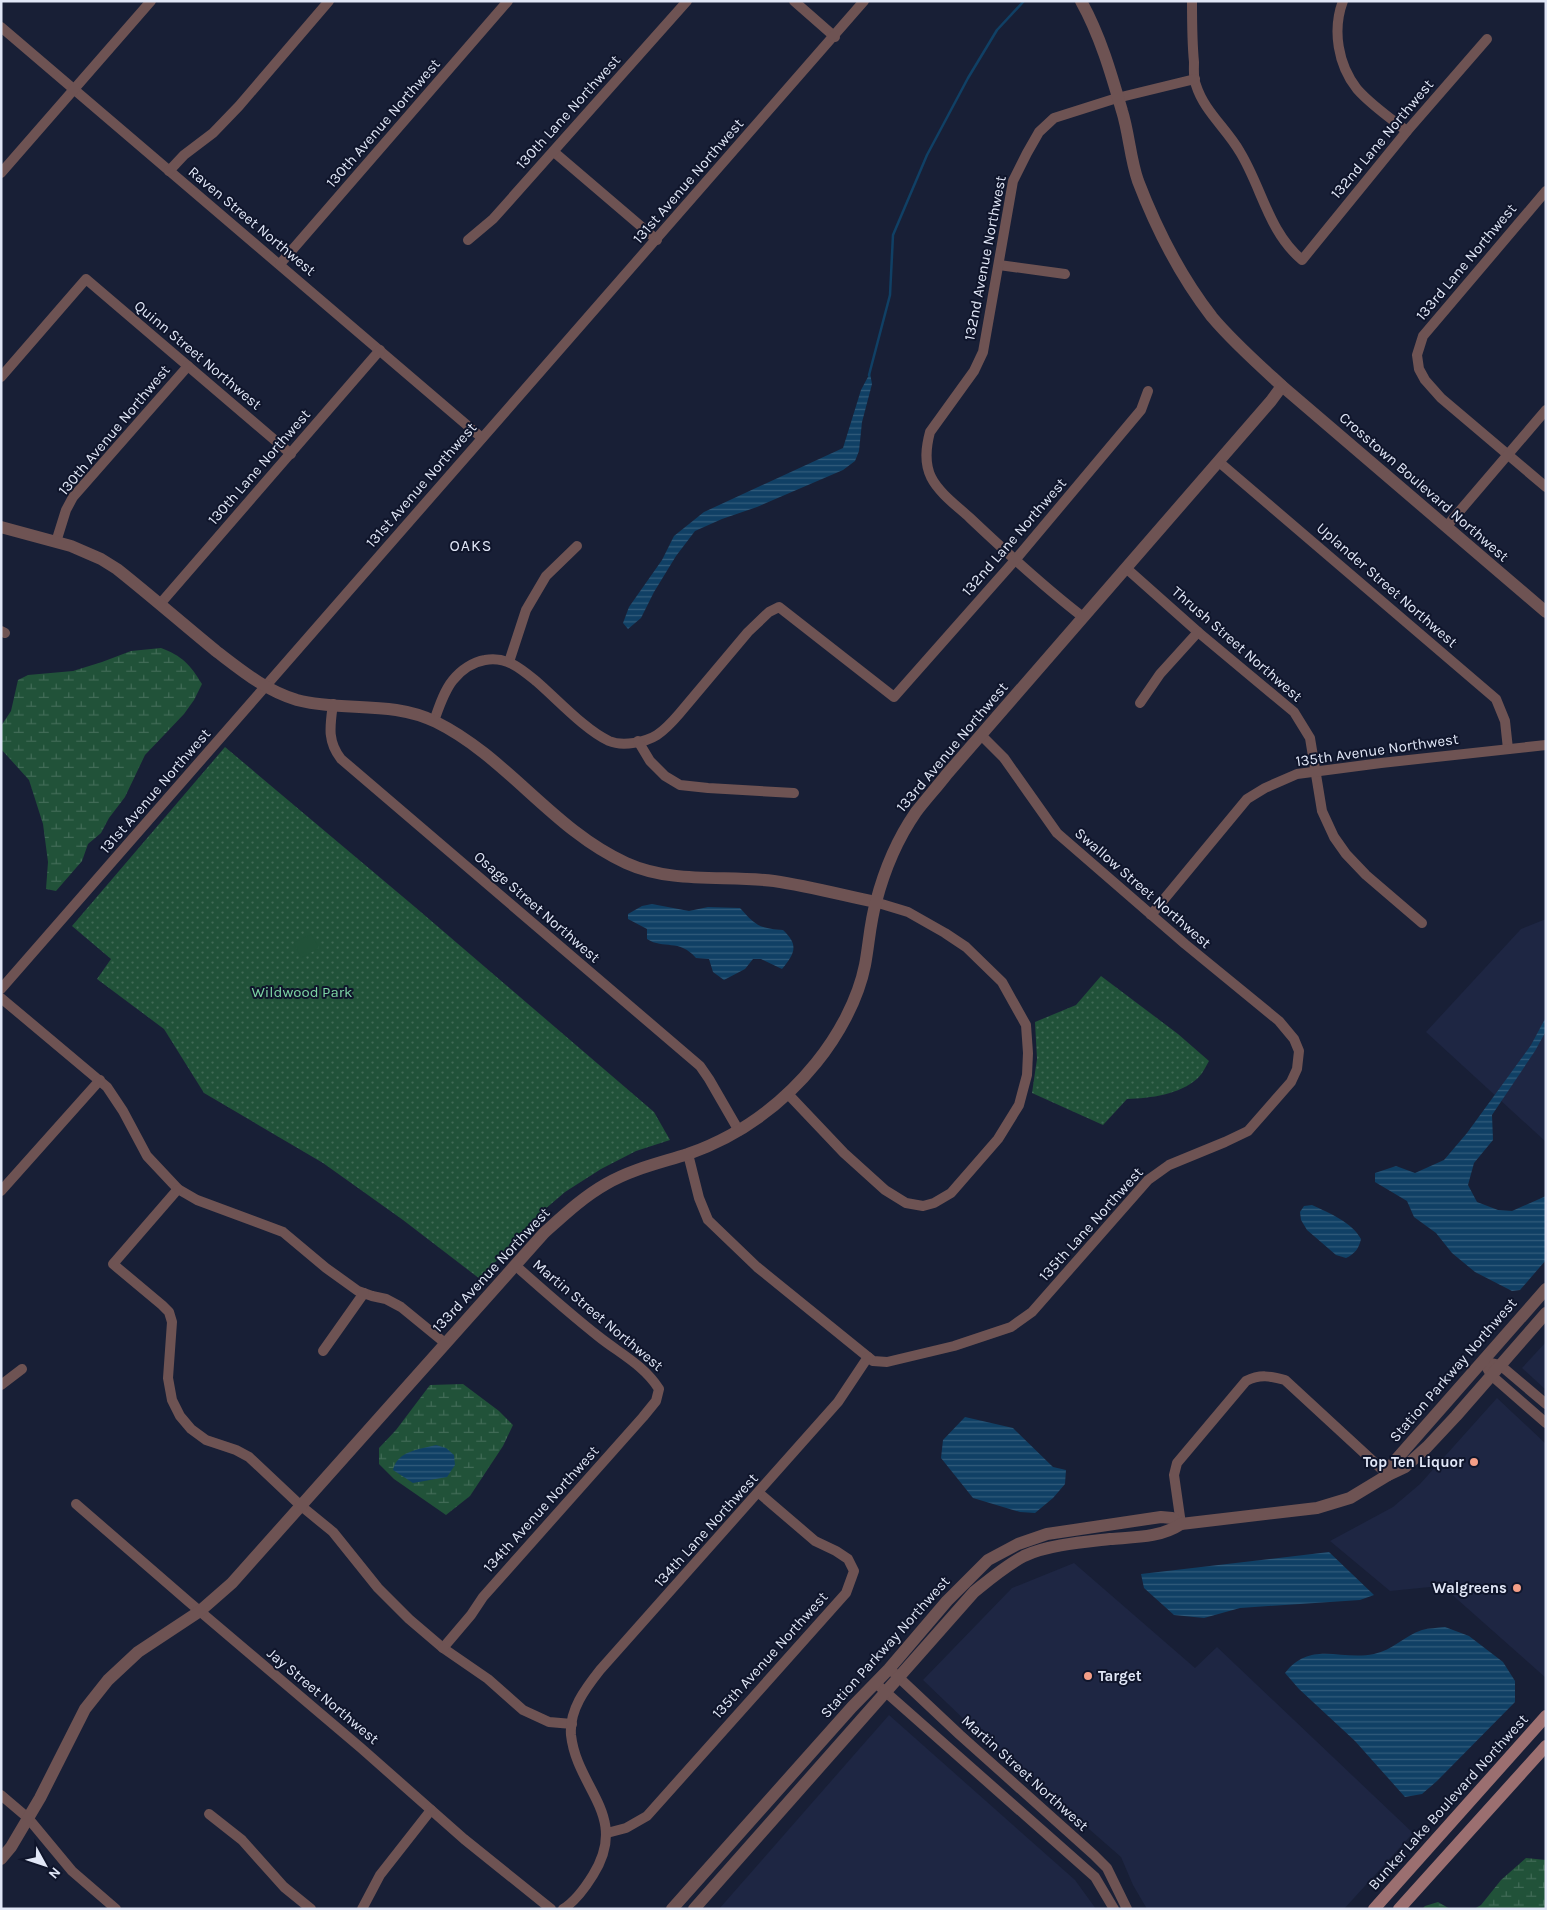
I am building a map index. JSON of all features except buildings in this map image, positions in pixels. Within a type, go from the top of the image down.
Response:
[{"type":"main road","name":"Bunker Lake Boulevard Northwest","points":[[1374,1909],[1546,1716]]},
{"type":"main road","points":[[1399,1909],[1546,1746]]},
{"type":"street","points":[[1,173],[151,1]]},
{"type":"street","points":[[169,171],[184,155],[213,133],[239,106],[329,1]]},
{"type":"street","name":"130th Avenue Northwest","points":[[280,264],[508,1]]},
{"type":"street","name":"130th Lane Northwest","points":[[468,240],[493,219],[687,1]]},
{"type":"street","points":[[794,1],[835,37]]},
{"type":"street","name":"131st Avenue Northwest","points":[[1,989],[835,37],[864,1]]},
{"type":"street","name":"Crosstown Boulevard Northwest","points":[[1081,1],[1104,49],[1122,110],[1138,180],[1164,240],[1190,286],[1218,324],[1282,386],[1546,612]]},
{"type":"street","points":[[1192,1],[1195,79]]},
{"type":"street","points":[[1343,1],[1339,12],[1337,42],[1349,78],[1370,101],[1407,131]]},
{"type":"street","name":"Raven Street Northwest","points":[[1,27],[482,438]]},
{"type":"street","name":"132nd Lane Northwest","points":[[1195,79],[1195,84],[1204,104],[1239,150],[1248,166],[1264,205],[1279,234],[1302,260],[1407,131],[1487,39]]},
{"type":"street","name":"132nd Avenue Northwest","points":[[1016,559],[941,491],[931,477],[925,461],[930,432],[974,371],[982,352],[1013,181],[1026,153],[1039,132],[1054,118],[1117,98],[1195,79]]},
{"type":"street","points":[[554,152],[657,240]]},
{"type":"street","name":"133rd Lane Northwest","points":[[1508,455],[1441,398],[1425,380],[1419,369],[1417,355],[1423,336],[1546,191]]},
{"type":"street","points":[[999,265],[1065,274]]},
{"type":"street","name":"Quinn Street Northwest","points":[[1,377],[86,279],[290,454]]},
{"type":"street","name":"130th Lane Northwest","points":[[160,604],[380,350]]},
{"type":"street","name":"130th Avenue Northwest","points":[[56,542],[73,497],[188,366]]},
{"type":"street","name":"133rd Avenue Northwest","points":[[1,1860],[28,1818],[85,1709],[108,1680],[138,1652],[200,1611],[232,1583],[534,1244],[557,1221],[593,1193],[624,1175],[655,1163],[688,1154],[739,1131],[788,1094],[822,1055],[835,1036],[849,1009],[864,968],[875,902],[893,854],[916,813],[981,735],[1219,462],[1282,386]]},
{"type":"street","name":"132nd Lane Northwest","points":[[638,741],[656,736],[669,726],[748,632],[769,612],[779,607],[894,697],[1016,559],[1141,410],[1148,391]]},
{"type":"street","points":[[1446,527],[1546,410]]},
{"type":"street","points":[[1508,455],[1546,487]]},
{"type":"street","name":"Uplander Street Northwest","points":[[1219,462],[1496,699],[1505,721],[1508,749]]},
{"type":"street","points":[[1,527],[71,546],[101,559],[117,569],[227,659],[266,687],[297,700],[402,710],[434,721],[464,738],[591,843],[637,867],[679,876],[774,881],[875,902],[908,912],[966,947],[1002,982],[1026,1025],[1028,1053],[1025,1086],[1019,1105],[998,1139],[951,1193],[934,1203],[923,1206],[906,1203],[885,1190],[844,1153],[788,1094]]},
{"type":"street","points":[[510,662],[526,610],[546,576],[577,546]]},
{"type":"street","points":[[1016,559],[1083,617]]},
{"type":"street","name":"Thrush Street Northwest","points":[[1126,568],[1198,632],[1294,712],[1310,738],[1322,811],[1334,836],[1346,854],[1373,881],[1422,923]]},
{"type":"street","points":[[1140,703],[1160,674],[1198,632]]},
{"type":"street","points":[[434,721],[446,692],[452,681],[461,671],[473,664],[499,659],[519,667],[593,731],[611,742],[624,744],[638,741],[650,761],[665,776],[680,785],[794,793]]},
{"type":"street","name":"Osage Street Northwest","points":[[333,704],[330,724],[331,741],[334,750],[341,760],[700,1066],[739,1131]]},
{"type":"street","name":"Swallow Street Northwest","points":[[981,735],[1004,758],[1057,834],[1279,1022],[1294,1039],[1299,1051]]},
{"type":"street","name":"135th Avenue Northwest","points":[[1152,915],[1247,799],[1265,788],[1297,774],[1546,746]]},
{"type":"street","points":[[1,998],[107,1087],[123,1111],[147,1156],[178,1189],[198,1200],[283,1232],[326,1268],[364,1293],[386,1299],[401,1307],[445,1344]]},
{"type":"street","name":"135th Lane Northwest","points":[[868,1357],[873,1361],[887,1362],[954,1346],[1011,1327],[1032,1312],[1148,1180],[1168,1165],[1248,1131],[1291,1082],[1297,1069],[1299,1051]]},
{"type":"street","points":[[1,1191],[100,1080]]},
{"type":"street","points":[[688,1154],[698,1198],[708,1220],[758,1267],[868,1357]]},
{"type":"street","points":[[178,1189],[113,1264],[169,1312],[172,1322],[168,1378],[172,1400],[180,1416],[191,1429],[206,1440],[236,1450],[249,1457],[300,1505],[333,1532],[378,1588],[409,1619],[443,1648],[488,1678],[523,1710],[550,1722],[572,1724],[571,1734],[578,1759],[597,1796],[607,1833],[605,1852],[596,1870],[586,1886],[563,1909]]},
{"type":"street","name":"Martin Street Northwest","points":[[516,1266],[578,1321],[631,1360],[653,1380],[659,1389]]},
{"type":"street","name":"Station Parkway Northwest","points":[[1388,1475],[1394,1462],[1546,1289]]},
{"type":"street","points":[[323,1351],[364,1293]]},
{"type":"street","name":"Station Parkway Northwest","points":[[672,1909],[876,1683],[894,1673],[974,1592],[998,1571],[1025,1556],[1045,1549],[1092,1541],[1170,1532],[1181,1524],[1317,1508],[1350,1498],[1404,1467],[1427,1447],[1546,1313]]},
{"type":"street","name":"134th Lane Northwest","points":[[572,1724],[572,1717],[581,1694],[600,1670],[838,1402],[868,1357]]},
{"type":"street","points":[[1483,1361],[1546,1404]]},
{"type":"street","points":[[1,1385],[22,1370]]},
{"type":"street","points":[[1495,1370],[1546,1423]]},
{"type":"street","points":[[1181,1524],[1174,1476],[1177,1463],[1246,1381],[1256,1376],[1267,1375],[1285,1380],[1388,1475]]},
{"type":"street","name":"134th Avenue Northwest","points":[[443,1648],[472,1615],[483,1597],[643,1417],[656,1400],[659,1389]]},
{"type":"street","name":"135th Avenue Northwest","points":[[607,1833],[626,1828],[647,1816],[846,1593],[852,1581],[854,1571],[848,1559],[836,1550],[815,1541],[759,1493]]},
{"type":"street","name":"Jay Street Northwest","points":[[76,1504],[354,1742],[464,1839],[551,1909]]},
{"type":"street","name":"Station Parkway Northwest","points":[[694,1909],[886,1692],[894,1673],[947,1601],[988,1560],[1018,1544],[1040,1536],[1161,1517],[1172,1518],[1181,1524]]},
{"type":"street","points":[[947,1601],[958,1610]]},
{"type":"street","name":"Martin Street Northwest","points":[[894,1673],[1107,1868],[1127,1909]]},
{"type":"street","name":"Martin Street Northwest","points":[[876,1683],[1095,1877],[1114,1909]]},
{"type":"street","points":[[1,1796],[28,1818],[72,1871],[116,1909]]},
{"type":"street","points":[[362,1909],[380,1875],[431,1810]]},
{"type":"street","points":[[209,1814],[242,1840],[284,1887],[311,1909]]},
{"type":"shaded area","points":[[870,373],[872,384],[862,422],[859,451],[855,461],[843,470],[695,531],[676,556],[641,618],[628,629],[623,623],[629,607],[662,560],[674,536],[704,512],[843,448],[861,390]]},
{"type":"shaded area","points":[[652,904],[689,911],[708,907],[740,908],[758,925],[769,929],[783,930],[793,945],[792,954],[782,969],[761,959],[753,959],[745,969],[724,980],[713,972],[709,959],[696,958],[684,948],[678,946],[653,942],[647,939],[647,929],[628,919],[628,914],[642,906]]},
{"type":"shaded area","points":[[1546,919],[1546,1142],[1426,1032],[1521,929]]},
{"type":"shaded area","points":[[1546,1017],[1546,1031],[1535,1051],[1492,1115],[1493,1140],[1474,1163],[1468,1185],[1477,1202],[1498,1210],[1512,1211],[1546,1196],[1546,1260],[1520,1290],[1512,1291],[1475,1272],[1452,1253],[1436,1233],[1414,1217],[1407,1201],[1375,1182],[1375,1173],[1396,1166],[1415,1173],[1444,1160],[1467,1133],[1531,1045]]},
{"type":"shaded area","points":[[1312,1205],[1340,1219],[1357,1233],[1361,1239],[1358,1248],[1352,1255],[1346,1258],[1336,1255],[1307,1230],[1301,1220],[1300,1212],[1304,1206]]},
{"type":"shaded area","points":[[1546,1342],[1546,1390],[1522,1368]]},
{"type":"shaded area","points":[[1497,1398],[1546,1444],[1546,1678],[1449,1592],[1430,1587],[1390,1591],[1330,1541],[1393,1507],[1420,1484]]},
{"type":"shaded area","points":[[965,1417],[1013,1428],[1053,1467],[1066,1470],[1065,1484],[1053,1498],[1035,1513],[1020,1512],[973,1498],[941,1458],[943,1440]]},
{"type":"shaded area","points":[[436,1445],[446,1448],[454,1455],[455,1465],[447,1477],[413,1483],[393,1470],[395,1464],[404,1455]]},
{"type":"shaded area","points":[[1329,1552],[1374,1595],[1360,1600],[1240,1608],[1204,1618],[1174,1615],[1144,1588],[1141,1574]]},
{"type":"shaded area","points":[[1074,1563],[1195,1668],[1217,1647],[1413,1833],[1344,1909],[1147,1909],[1133,1885],[1121,1857],[970,1725],[923,1680],[1012,1588]]},
{"type":"shaded area","points":[[1445,1627],[1469,1636],[1503,1662],[1515,1681],[1515,1702],[1422,1794],[1405,1797],[1355,1741],[1299,1689],[1285,1673],[1295,1663],[1305,1657],[1316,1654],[1374,1654],[1422,1630]]},
{"type":"shaded area","points":[[889,1715],[1075,1880],[1096,1909],[719,1909]]},
{"type":"green space","points":[[161,648],[185,661],[202,684],[184,714],[145,755],[125,797],[109,818],[101,833],[88,844],[82,861],[56,891],[46,889],[48,862],[43,824],[29,780],[1,749],[1,726],[11,711],[18,680],[28,675],[73,671],[131,651]]},
{"type":"green space","name":"Wildwood Park","points":[[225,747],[654,1112],[670,1140],[636,1151],[601,1169],[565,1192],[537,1216],[480,1279],[403,1220],[323,1163],[204,1093],[164,1029],[97,979],[111,959],[72,926]]},
{"type":"green space","points":[[311,934],[319,948],[301,958],[294,943]]},
{"type":"green space","points":[[1101,976],[1178,1034],[1209,1061],[1200,1076],[1190,1084],[1174,1092],[1146,1098],[1127,1099],[1103,1125],[1032,1093],[1037,1059],[1035,1022],[1076,1005]]},
{"type":"green space","points":[[463,1384],[499,1411],[513,1425],[503,1446],[470,1496],[446,1515],[394,1479],[379,1464],[379,1448],[396,1430],[430,1385]]},
{"type":"green space","points":[[1526,1858],[1546,1860],[1546,1909],[1474,1909],[1481,1905],[1501,1880]]},
{"type":"green space","points":[[1438,1902],[1450,1909],[1422,1909],[1425,1906]]},
{"type":"waterway","points":[[869,375],[890,295],[893,235],[927,155],[968,78],[997,30],[1024,1]]},
{"type":"place","name":"Top Ten Liquor","points":[[1474,1462]]},
{"type":"place","name":"Walgreens","points":[[1517,1588]]},
{"type":"place","name":"Target","points":[[1088,1676]]},
{"type":"district","name":"OAKS","points":[[471,545]]}]
